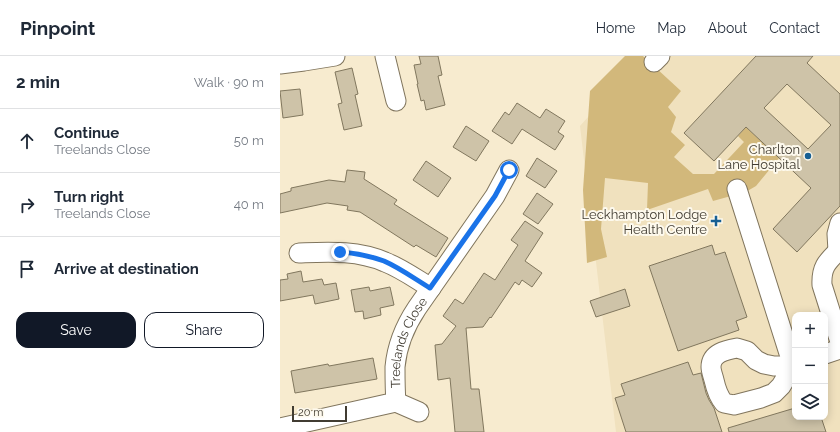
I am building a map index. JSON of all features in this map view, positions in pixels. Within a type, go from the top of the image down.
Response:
[{"type":"street","points":[[280,64],[304,59],[335,56]]},
{"type":"street","points":[[385,56],[396,101]]},
{"type":"street","name":"Treelands Close","points":[[396,402],[395,366],[402,334],[409,320],[430,288],[495,196],[509,170]]},
{"type":"street","points":[[737,189],[792,360]]},
{"type":"street","points":[[840,223],[837,234],[839,250],[825,265],[822,278],[822,285],[840,342]]},
{"type":"street","name":"Treelands Close","points":[[299,253],[340,252],[371,257],[397,268],[430,288]]},
{"type":"street","points":[[828,353],[840,348]]},
{"type":"street","name":"Treelands Close","points":[[280,428],[396,402],[419,412]]},
{"type":"shaded area","points":[[625,56],[643,56],[681,91],[668,107],[676,117],[671,132],[685,145],[674,157],[693,174],[714,174],[744,142],[738,136],[746,127],[779,158],[756,186],[744,193],[741,180],[730,183],[733,190],[731,196],[713,201],[708,189],[647,210],[648,183],[605,178],[601,229],[607,257],[587,263],[583,190],[590,91]]},
{"type":"shaded area","name":"Leckhampton Lodge Health Centre","points":[[646,56],[840,56],[840,432],[616,432],[580,126],[614,88]]},
{"type":"building","points":[[419,56],[438,56],[442,75],[438,76],[445,105],[426,110],[424,100],[421,101],[414,65],[421,64]]},
{"type":"building","name":"Charlton Lane Hospital","points":[[756,56],[813,56],[807,63],[840,94],[840,206],[797,252],[773,229],[811,188],[746,127],[714,161],[684,133]],"holes":[[[787,84],[831,125],[808,149],[764,108]]]},
{"type":"building","points":[[352,68],[358,94],[355,95],[362,126],[344,130],[338,104],[342,103],[335,72]]},
{"type":"building","points":[[300,89],[303,115],[283,118],[280,91]]},
{"type":"building","points":[[517,103],[540,118],[546,109],[565,121],[558,132],[564,136],[555,150],[522,129],[512,144],[492,131],[505,112],[509,115]]},
{"type":"building","points":[[466,126],[489,141],[476,161],[453,147]]},
{"type":"building","points":[[537,158],[557,171],[545,188],[526,176]]},
{"type":"building","points":[[426,161],[451,178],[438,197],[413,180]]},
{"type":"building","points":[[347,170],[365,172],[364,179],[397,200],[394,204],[448,238],[436,257],[416,245],[414,247],[360,212],[347,210],[348,206],[327,203],[280,213],[280,194],[291,191],[291,188],[329,180],[345,182]]},
{"type":"building","points":[[537,193],[553,204],[538,224],[523,214]]},
{"type":"building","points":[[525,221],[543,233],[525,261],[542,273],[532,287],[522,280],[519,285],[515,282],[491,318],[490,317],[483,327],[466,328],[471,389],[479,389],[484,432],[455,432],[450,378],[438,380],[435,345],[442,344],[456,326],[443,316],[455,299],[463,304],[484,273],[495,280],[518,245],[511,240]]},
{"type":"building","points":[[712,245],[715,255],[725,252],[747,317],[736,321],[739,330],[678,351],[649,266]]},
{"type":"building","points":[[301,271],[303,282],[322,279],[324,285],[336,283],[339,299],[315,304],[313,295],[280,301],[280,280],[288,279],[287,274]]},
{"type":"building","points":[[369,287],[370,291],[390,287],[394,305],[380,308],[381,315],[364,319],[363,311],[355,312],[351,290]]},
{"type":"building","points":[[625,289],[630,306],[596,317],[590,301]]},
{"type":"building","points":[[373,358],[377,379],[295,393],[291,371]]},
{"type":"building","points":[[688,362],[693,375],[701,373],[706,393],[714,408],[722,432],[626,432],[615,398],[625,395],[621,384]]},
{"type":"building","points":[[792,409],[792,420],[822,420],[826,432],[729,432],[728,428]]},
{"type":"place","name":"Charlton Lane Hospital","points":[[808,156]]},
{"type":"place","name":"Leckhampton Lodge Health Centre","points":[[716,221]]},
{"type":"route","points":[[340,252],[358,254],[384,262],[430,288],[495,196],[509,170]]}]
